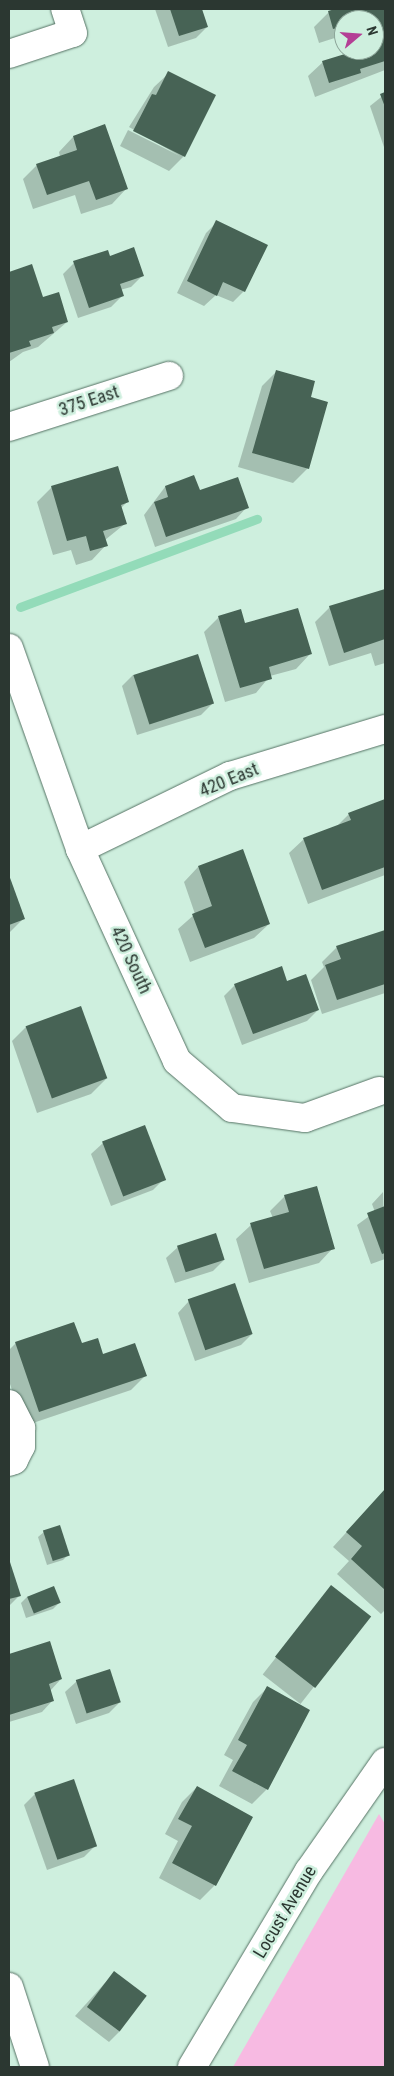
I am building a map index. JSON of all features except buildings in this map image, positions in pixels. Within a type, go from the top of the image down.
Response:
[{"type":"street","points":[[9,54],[69,21]]},
{"type":"street","name":"375 East","points":[[9,427],[169,376]]},
{"type":"street","name":"420 South","points":[[10,657],[80,849],[177,1061],[232,1108],[305,1118],[380,1091]]},
{"type":"street","name":"420 East","points":[[80,849],[230,776],[385,729]]},
{"type":"street","points":[[9,1404],[21,1428],[21,1446],[14,1460],[9,1462]]},
{"type":"street","name":"Locust Avenue","points":[[192,2067],[309,1871],[385,1762]]},
{"type":"street","points":[[9,1987],[35,2067]]},
{"type":"shaded area","points":[[379,1814],[385,1824],[385,2067],[233,2067]]},
{"type":"waterway","points":[[20,607],[257,519]]}]
